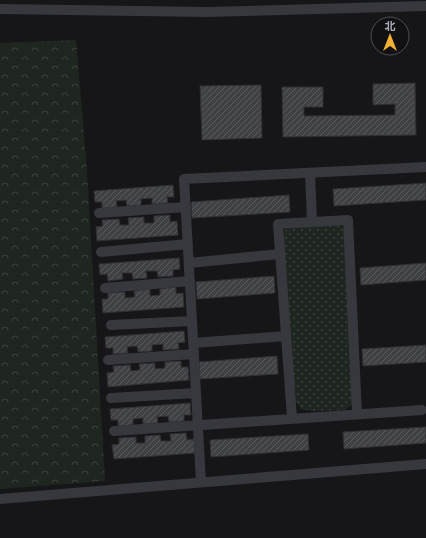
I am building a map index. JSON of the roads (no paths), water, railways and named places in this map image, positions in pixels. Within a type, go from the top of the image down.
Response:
[{"type":"street","points":[[0,9],[207,12],[426,6]]},
{"type":"street","points":[[201,482],[184,179],[426,167]]},
{"type":"street","points":[[310,173],[312,221]]},
{"type":"street","points":[[99,213],[186,207]]},
{"type":"street","points":[[292,418],[278,224],[312,221],[348,220],[357,414]]},
{"type":"street","points":[[101,252],[188,244]]},
{"type":"street","points":[[189,263],[280,254]]},
{"type":"street","points":[[105,288],[190,281]]},
{"type":"street","points":[[111,325],[192,321]]},
{"type":"street","points":[[193,343],[286,336]]},
{"type":"street","points":[[108,360],[194,354]]},
{"type":"street","points":[[111,398],[196,393]]},
{"type":"street","points":[[114,432],[292,418],[422,410]]},
{"type":"street","points":[[0,499],[426,464]]}]
